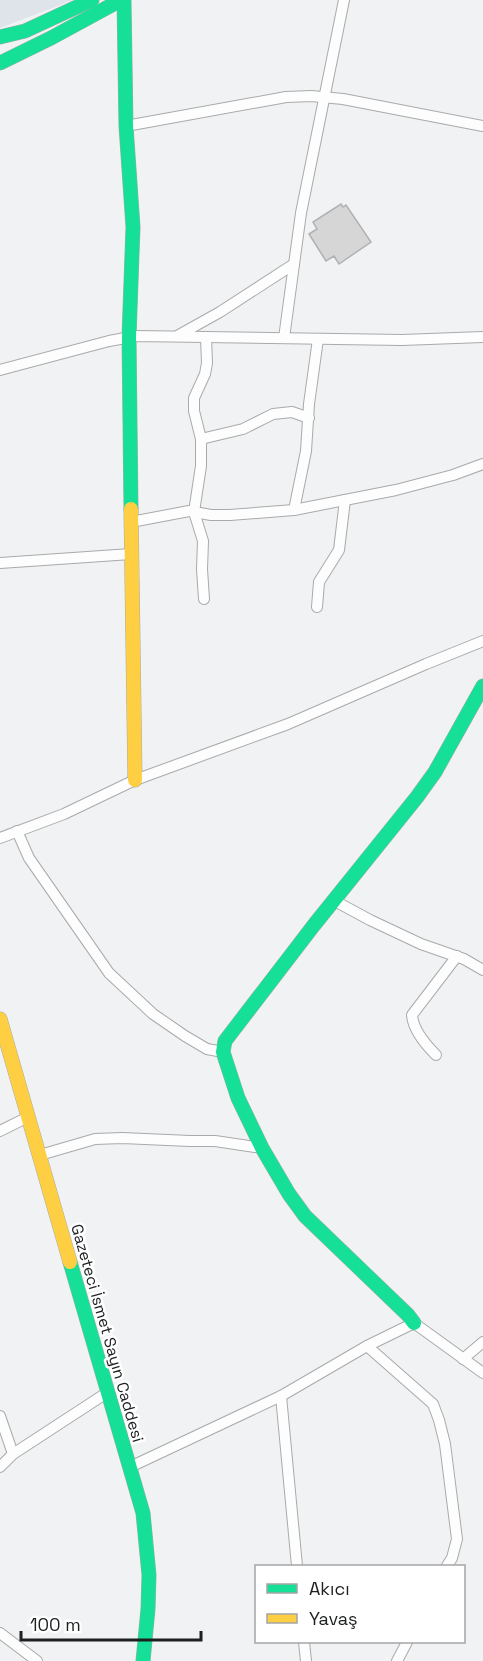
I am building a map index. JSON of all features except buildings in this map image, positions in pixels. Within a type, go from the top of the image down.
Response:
[{"type":"street","points":[[0,37],[25,30],[92,0]]},
{"type":"street","points":[[0,63],[122,0],[126,126],[133,216],[129,337],[135,780]]},
{"type":"street","points":[[284,338],[301,213],[344,0]]},
{"type":"street","points":[[126,126],[286,97],[311,96],[343,99],[483,126]]},
{"type":"street","points":[[176,336],[229,306],[294,264]]},
{"type":"street","points":[[0,370],[129,337],[402,340],[482,335]]},
{"type":"street","points":[[204,599],[202,541],[194,512],[201,466],[201,439],[194,411],[194,398],[205,374],[206,337]]},
{"type":"street","points":[[294,510],[306,451],[318,339]]},
{"type":"street","points":[[201,439],[243,429],[273,414],[292,412],[309,418]]},
{"type":"street","points":[[131,522],[194,512],[230,515],[294,510],[396,490],[483,464]]},
{"type":"street","points":[[317,607],[319,582],[339,550],[345,500]]},
{"type":"street","points":[[0,563],[131,554]]},
{"type":"street","points":[[0,838],[64,814],[135,780],[288,724],[483,641]]},
{"type":"street","points":[[483,686],[435,772],[225,1041],[224,1052],[238,1098],[262,1148],[305,1216],[414,1323],[483,1373]]},
{"type":"street","points":[[17,831],[29,858],[108,973],[153,1014],[185,1036],[207,1049],[224,1052]]},
{"type":"street","points":[[333,900],[421,944],[457,956],[483,970]]},
{"type":"street","points":[[436,1055],[413,1023],[412,1015],[457,956]]},
{"type":"street","name":"Gazeteci İsmet Sayın Caddesi","points":[[0,1019],[143,1513],[149,1575],[143,1661]]},
{"type":"street","points":[[0,1131],[28,1117]]},
{"type":"street","points":[[40,1155],[95,1139],[122,1138],[215,1141],[262,1148]]},
{"type":"street","points":[[130,1467],[281,1396],[367,1346],[414,1323]]},
{"type":"street","points":[[464,1359],[483,1342]]},
{"type":"street","points":[[367,1346],[433,1404],[439,1420],[445,1444],[457,1539],[448,1565]]},
{"type":"street","points":[[0,1467],[13,1454],[108,1392]]},
{"type":"street","points":[[281,1396],[297,1565]]},
{"type":"street","points":[[0,1416],[13,1454]]},
{"type":"street","points":[[0,1633],[35,1660]]},
{"type":"street","points":[[304,1643],[306,1661]]},
{"type":"street","points":[[397,1661],[406,1643]]},
{"type":"shaded area","points":[[0,0],[73,0],[0,28]]},
{"type":"traffic: fast","points":[[0,37],[25,31],[92,0]]},
{"type":"traffic: fast","points":[[0,63],[121,0]]},
{"type":"traffic: fast","points":[[124,0],[126,126],[133,227],[129,337],[131,509]]},
{"type":"traffic: fast","points":[[414,1323],[305,1216],[289,1194],[262,1148],[238,1098],[223,1052],[225,1041],[435,772],[483,686]]},
{"type":"traffic: fast","points":[[70,1262],[143,1513],[149,1575],[143,1661]]},
{"type":"traffic: slow","points":[[131,509],[135,780]]},
{"type":"traffic: slow","points":[[0,1019],[70,1262]]}]
